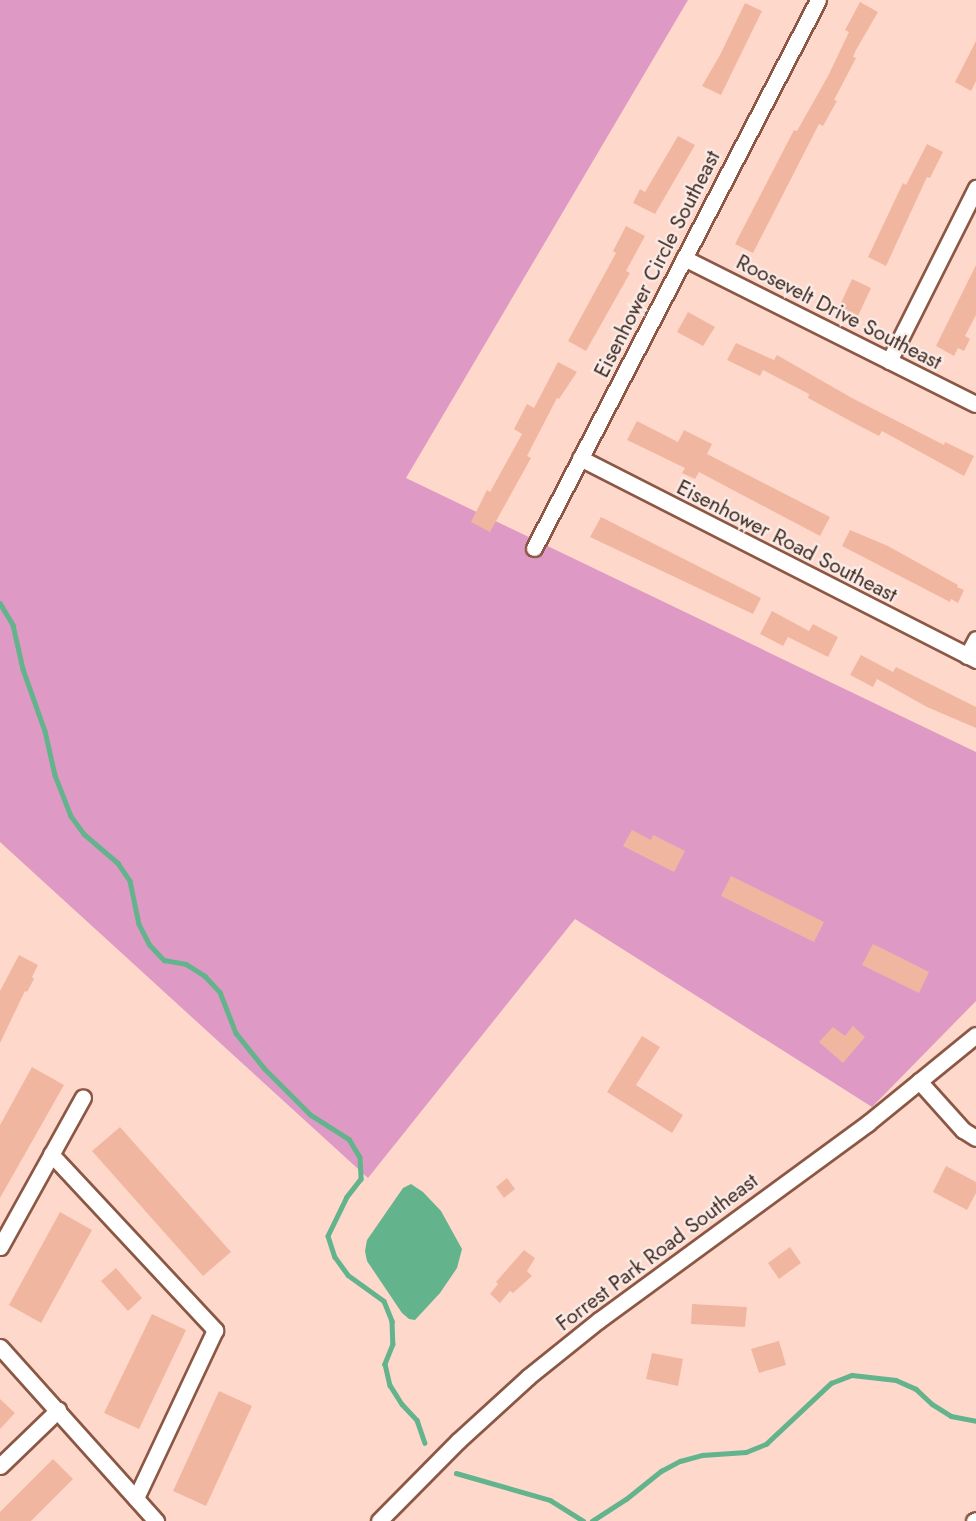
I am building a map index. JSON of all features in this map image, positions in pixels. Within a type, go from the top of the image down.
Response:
[{"type":"street","name":"Eisenhower Circle Southeast","points":[[534,548],[815,1]]},
{"type":"street","points":[[889,361],[976,188]]},
{"type":"street","name":"Roosevelt Drive Southeast","points":[[684,258],[976,404]]},
{"type":"street","name":"Eisenhower Road Southeast","points":[[580,458],[972,658]]},
{"type":"street","points":[[972,658],[976,639]]},
{"type":"street","name":"Forrest Park Road Southeast","points":[[379,1521],[458,1442],[528,1377],[599,1320],[868,1123],[976,1035]]},
{"type":"street","points":[[919,1082],[963,1130],[976,1138]]},
{"type":"street","points":[[0,1247],[83,1097]]},
{"type":"street","points":[[51,1154],[215,1330],[136,1498]]},
{"type":"street","points":[[0,1347],[156,1521]]},
{"type":"street","points":[[0,1466],[58,1410]]},
{"type":"shaded area","points":[[0,0],[688,0],[406,478],[976,752],[976,1001],[872,1107],[575,919],[368,1178],[0,842]]},
{"type":"shaded area","points":[[411,1184],[423,1192],[441,1211],[462,1249],[457,1268],[440,1293],[415,1320],[409,1319],[402,1313],[367,1261],[365,1251],[367,1240],[403,1188]]},
{"type":"building","points":[[860,2],[878,12],[856,50],[853,57],[856,58],[834,100],[837,101],[823,126],[819,124],[753,253],[735,244],[794,130],[797,131],[828,76],[849,32],[845,30]]},
{"type":"building","points":[[745,3],[762,11],[721,95],[702,86]]},
{"type":"building","points":[[976,41],[976,81],[971,91],[955,82]]},
{"type":"building","points":[[678,136],[695,145],[655,214],[633,203],[640,189],[645,192]]},
{"type":"building","points":[[927,144],[943,152],[930,178],[927,177],[886,266],[868,257],[903,183],[906,185]]},
{"type":"building","points":[[626,226],[645,236],[626,271],[630,273],[586,351],[568,341],[616,253],[613,251]]},
{"type":"building","points":[[976,265],[976,315],[965,336],[970,339],[964,351],[958,348],[954,356],[936,346]]},
{"type":"building","points":[[852,279],[871,288],[858,316],[839,307]]},
{"type":"building","points":[[688,312],[715,327],[703,346],[677,332]]},
{"type":"building","points":[[736,343],[774,360],[777,355],[852,398],[944,445],[945,442],[974,456],[964,476],[882,431],[879,436],[854,423],[808,398],[809,394],[763,370],[760,376],[727,360]]},
{"type":"building","points":[[558,362],[577,372],[559,399],[557,398],[527,456],[531,458],[490,532],[471,522],[487,490],[490,492],[522,434],[514,429],[527,404],[534,408]]},
{"type":"building","points":[[637,421],[678,442],[684,430],[712,444],[707,454],[830,517],[820,536],[699,472],[695,479],[682,473],[685,468],[627,440]]},
{"type":"building","points":[[601,517],[761,598],[753,614],[590,537]]},
{"type":"building","points":[[850,530],[888,546],[958,585],[957,587],[964,590],[958,603],[951,599],[950,602],[842,546]]},
{"type":"building","points":[[772,611],[809,631],[813,624],[838,637],[828,657],[788,637],[783,646],[760,634]]},
{"type":"building","points":[[861,655],[893,672],[896,667],[976,707],[976,728],[927,707],[877,679],[873,687],[850,675]]},
{"type":"building","points":[[632,830],[651,840],[653,835],[685,851],[674,872],[623,846]]},
{"type":"building","points":[[731,876],[824,922],[814,942],[721,896]]},
{"type":"building","points":[[873,944],[929,972],[919,993],[862,965]]},
{"type":"building","points":[[19,955],[38,965],[32,977],[34,979],[27,992],[25,991],[0,1043],[0,991]]},
{"type":"building","points":[[853,1026],[865,1037],[843,1063],[819,1042],[833,1027],[845,1036]]},
{"type":"building","points":[[642,1036],[660,1047],[636,1085],[683,1115],[672,1133],[607,1092]]},
{"type":"building","points":[[32,1067],[64,1085],[0,1198],[0,1125]]},
{"type":"building","points":[[120,1127],[231,1252],[203,1276],[92,1151]]},
{"type":"building","points":[[946,1166],[976,1182],[976,1193],[967,1210],[933,1192]]},
{"type":"building","points":[[507,1178],[515,1189],[504,1198],[496,1187]]},
{"type":"building","points":[[60,1212],[92,1230],[41,1323],[9,1305]]},
{"type":"building","points":[[790,1247],[801,1263],[779,1279],[768,1263]]},
{"type":"building","points":[[524,1250],[535,1258],[527,1271],[532,1276],[513,1293],[510,1291],[500,1303],[490,1294],[498,1284],[496,1282]]},
{"type":"building","points":[[116,1268],[142,1298],[128,1311],[101,1281]]},
{"type":"building","points":[[692,1304],[747,1307],[745,1327],[691,1324]]},
{"type":"building","points":[[152,1314],[186,1330],[139,1429],[104,1413]]},
{"type":"building","points":[[779,1341],[786,1365],[759,1373],[751,1349]]},
{"type":"building","points":[[652,1353],[683,1359],[678,1386],[646,1379]]},
{"type":"building","points":[[219,1391],[252,1406],[206,1506],[173,1491]]},
{"type":"building","points":[[0,1399],[15,1413],[0,1429]]},
{"type":"building","points":[[53,1459],[73,1479],[31,1521],[0,1521],[0,1512]]},
{"type":"waterway","points":[[0,603],[13,625],[23,669],[45,731],[55,775],[71,816],[84,834],[118,863],[130,881],[139,924],[149,944],[164,960],[186,964],[205,976],[220,992],[236,1033],[264,1068],[311,1115],[349,1139],[360,1157],[361,1179],[347,1197],[328,1236],[335,1257],[348,1275],[384,1301],[392,1321],[393,1344],[385,1364],[390,1385],[402,1404],[417,1420],[425,1443]]},
{"type":"waterway","points":[[592,1521],[626,1499],[661,1471],[680,1461],[702,1455],[746,1452],[766,1444],[831,1383],[852,1375],[896,1380],[916,1389],[932,1404],[951,1416],[976,1421]]},
{"type":"waterway","points":[[456,1473],[550,1500],[583,1521]]}]
